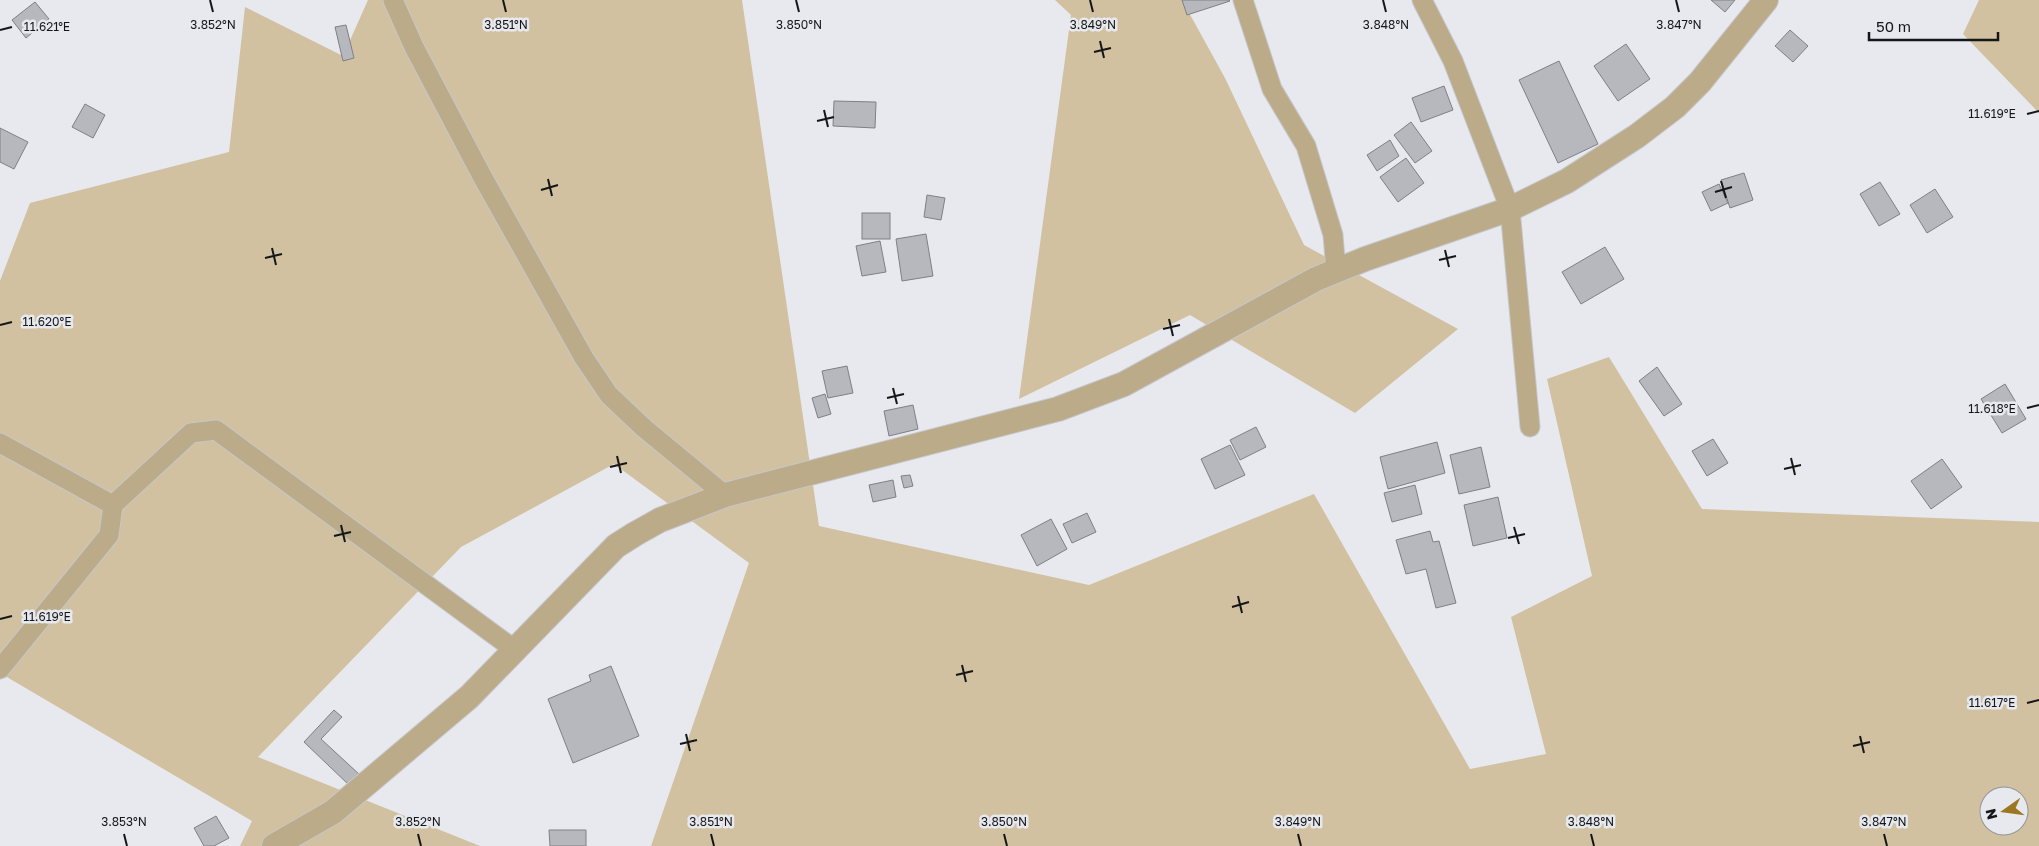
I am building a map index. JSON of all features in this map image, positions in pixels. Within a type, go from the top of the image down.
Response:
[{"type":"street","points":[[393,0],[414,47],[482,176],[584,358],[609,395],[644,428],[725,496]]},
{"type":"street","points":[[1243,0],[1272,89],[1306,146],[1333,235],[1336,271]]},
{"type":"street","points":[[1422,0],[1452,61],[1510,209],[1530,427]]},
{"type":"street","points":[[274,846],[333,812],[469,697],[616,546],[635,534],[660,520],[725,496],[1058,409],[1124,384],[1316,279],[1365,259],[1510,209],[1567,181],[1637,136],[1675,107],[1700,82],[1766,0]]},
{"type":"street","points":[[0,669],[110,535],[113,505],[191,433],[216,430],[515,650]]},
{"type":"street","points":[[0,443],[113,505]]},
{"type":"shaded area","points":[[368,0],[742,0],[819,526],[1089,585],[1314,494],[1470,769],[1546,754],[1511,617],[1592,576],[1547,379],[1609,357],[1702,509],[2039,522],[2039,846],[651,846],[749,563],[614,464],[461,547],[258,757],[480,846],[240,846],[252,821],[0,673],[0,281],[30,203],[229,152],[245,7],[343,56]]},
{"type":"shaded area","points":[[1055,0],[1182,0],[1225,78],[1304,245],[1458,329],[1355,413],[1190,315],[1019,399],[1071,15]]},
{"type":"shaded area","points":[[1979,0],[2039,0],[2039,113],[1963,34]]},
{"type":"building","points":[[1182,0],[1229,0],[1230,1],[1187,15]]},
{"type":"building","points":[[1711,0],[1735,0],[1725,12]]},
{"type":"building","points":[[35,2],[49,19],[26,38],[12,20]]},
{"type":"building","points":[[346,25],[354,58],[343,61],[335,27]]},
{"type":"building","points":[[1790,30],[1808,46],[1793,62],[1775,46]]},
{"type":"building","points":[[1626,44],[1650,79],[1618,101],[1594,66]]},
{"type":"building","points":[[1559,61],[1598,144],[1558,163],[1519,80]]},
{"type":"building","points":[[1444,86],[1453,110],[1421,122],[1412,98]]},
{"type":"building","points":[[834,101],[876,102],[875,128],[833,126]]},
{"type":"building","points":[[85,104],[105,115],[93,138],[72,127]]},
{"type":"building","points":[[1411,122],[1432,151],[1415,163],[1394,135]]},
{"type":"building","points":[[0,128],[28,142],[14,169],[0,162]]},
{"type":"building","points":[[1390,140],[1399,156],[1377,171],[1367,155]]},
{"type":"building","points":[[1406,158],[1424,183],[1398,202],[1380,177]]},
{"type":"building","points":[[1744,173],[1753,200],[1730,208],[1721,180]]},
{"type":"building","points":[[1880,182],[1900,214],[1879,226],[1860,194]]},
{"type":"building","points":[[1719,184],[1728,203],[1711,211],[1702,192]]},
{"type":"building","points":[[1935,189],[1953,217],[1927,233],[1910,205]]},
{"type":"building","points":[[927,195],[945,198],[941,220],[924,217]]},
{"type":"building","points":[[862,213],[890,213],[890,239],[862,239]]},
{"type":"building","points":[[926,234],[933,276],[902,281],[896,239]]},
{"type":"building","points":[[880,241],[886,272],[862,276],[856,246]]},
{"type":"building","points":[[1605,247],[1624,279],[1581,304],[1562,272]]},
{"type":"building","points":[[847,366],[853,393],[828,398],[822,371]]},
{"type":"building","points":[[1657,367],[1682,404],[1664,416],[1639,381]]},
{"type":"building","points":[[2005,384],[2026,419],[2002,433],[1981,399]]},
{"type":"building","points":[[825,394],[831,414],[818,418],[812,398]]},
{"type":"building","points":[[913,405],[918,429],[889,436],[884,411]]},
{"type":"building","points":[[1256,427],[1266,447],[1240,460],[1230,440]]},
{"type":"building","points":[[1713,439],[1728,463],[1707,476],[1692,451]]},
{"type":"building","points":[[1437,442],[1445,473],[1388,489],[1380,457]]},
{"type":"building","points":[[1230,445],[1245,475],[1215,489],[1201,459]]},
{"type":"building","points":[[1481,447],[1490,487],[1459,494],[1450,455]]},
{"type":"building","points":[[1942,459],[1962,487],[1931,509],[1911,481]]},
{"type":"building","points":[[910,475],[913,486],[904,488],[901,476]]},
{"type":"building","points":[[893,480],[896,497],[873,502],[869,485]]},
{"type":"building","points":[[1415,485],[1422,514],[1392,522],[1384,493]]},
{"type":"building","points":[[1498,497],[1507,538],[1473,546],[1464,505]]},
{"type":"building","points":[[1087,513],[1096,532],[1072,543],[1063,524]]},
{"type":"building","points":[[1051,519],[1067,549],[1037,566],[1021,535]]},
{"type":"building","points":[[1430,531],[1433,542],[1439,541],[1456,603],[1436,608],[1426,569],[1406,574],[1396,540]]},
{"type":"building","points":[[611,666],[639,736],[573,763],[548,699],[591,681],[589,675]]},
{"type":"building","points":[[334,710],[342,717],[321,739],[360,775],[350,786],[304,742]]},
{"type":"building","points":[[216,816],[229,838],[214,846],[204,846],[194,828]]},
{"type":"building","points":[[549,830],[586,830],[586,846],[550,846]]}]
